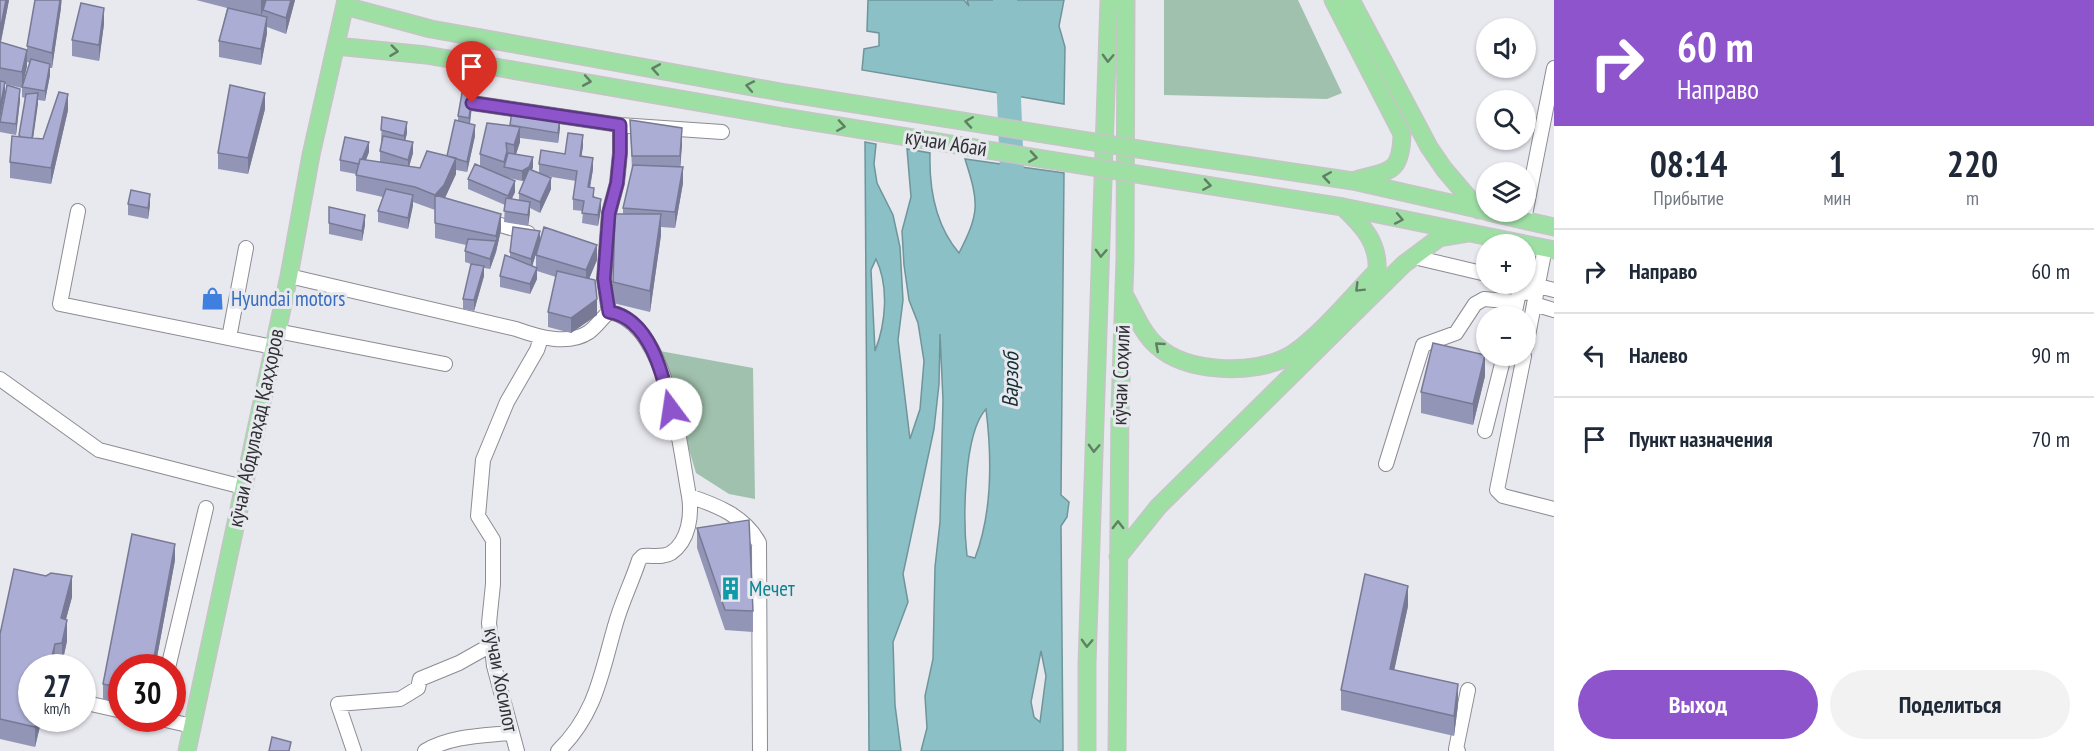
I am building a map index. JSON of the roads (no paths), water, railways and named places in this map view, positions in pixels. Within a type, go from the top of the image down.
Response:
[{"type":"main road","points":[[1087,751],[1087,664],[1109,0]]},
{"type":"main road","name":"кӯчаи Соҳилӣ","points":[[1117,751],[1118,557],[1125,296],[1126,0]]},
{"type":"main road","points":[[1333,0],[1402,134],[1401,157],[1391,170],[1353,181]]},
{"type":"main road","points":[[1351,0],[1429,147],[1444,169],[1476,202]]},
{"type":"main road","name":"кӯчаи Абаӣ","points":[[346,3],[431,29],[786,93],[1353,181],[1476,209]]},
{"type":"main road","name":"кӯчаи Абдулаҳад Қаҳҳоров","points":[[187,751],[275,339],[311,155],[346,3]]},
{"type":"main road","name":"кӯчаи Абаӣ","points":[[336,46],[426,55],[783,117],[1343,207],[1549,249]]},
{"type":"main road","points":[[1125,296],[1156,346],[1172,357],[1212,368],[1241,370],[1287,357],[1318,330],[1377,271],[1374,244],[1364,226],[1343,207]]},
{"type":"main road","name":"кӯчаи Абаӣ","points":[[1533,222],[1554,227]]},
{"type":"main road","points":[[1118,557],[1158,507],[1414,257],[1439,238],[1469,233]]},
{"type":"street","points":[[1535,162],[1554,68]]},
{"type":"street","points":[[472,103],[620,125],[722,132]]},
{"type":"street","points":[[609,312],[604,279],[609,213],[619,163],[620,125]]},
{"type":"street","points":[[78,211],[60,304],[230,338],[275,339],[445,364]]},
{"type":"street","points":[[464,214],[538,235]]},
{"type":"street","points":[[588,247],[606,249]]},
{"type":"street","points":[[230,338],[246,248]]},
{"type":"street","points":[[1536,283],[1549,249]]},
{"type":"street","points":[[1414,257],[1476,272]]},
{"type":"street","points":[[288,276],[516,329],[541,338],[568,339],[589,332],[609,312]]},
{"type":"street","points":[[1536,291],[1554,290]]},
{"type":"street","points":[[1516,306],[1521,294]]},
{"type":"street","points":[[1536,294],[1554,310]]},
{"type":"street","points":[[1386,464],[1423,345],[1456,333],[1475,304],[1484,299],[1517,302]]},
{"type":"street","points":[[558,751],[586,719],[604,667],[615,623],[639,560],[643,556],[672,553],[681,541],[691,512],[675,424],[656,356],[626,316],[609,312]]},
{"type":"street","name":"кӯчаи Хосилот","points":[[517,751],[510,733],[491,645],[489,623],[495,550],[490,533],[478,516],[483,460],[507,402],[537,350],[541,338]]},
{"type":"street","points":[[1485,431],[1501,366]]},
{"type":"street","points":[[1522,366],[1497,490],[1503,496],[1554,509]]},
{"type":"street","points":[[0,379],[99,450],[243,487]]},
{"type":"street","points":[[689,496],[726,511],[753,531],[759,543],[760,751]]},
{"type":"street","points":[[171,654],[206,508]]},
{"type":"street","points":[[354,751],[338,704],[400,699],[418,688],[420,679],[459,663],[491,645]]},
{"type":"street","points":[[1458,751],[1456,749],[1468,690]]},
{"type":"street","points":[[186,725],[192,726]]},
{"type":"street","points":[[425,751],[437,744],[466,736],[510,733]]},
{"type":"water","points":[[868,0],[964,0],[969,6],[967,0],[1064,0],[1059,26],[1065,47],[1064,104],[862,70],[864,49],[879,46],[879,33],[867,31]]},
{"type":"water","points":[[865,142],[876,144],[874,164],[877,183],[893,215],[900,247],[903,300],[898,340],[910,439],[920,409],[924,361],[918,323],[909,300],[904,265],[902,231],[911,197],[907,149],[930,153],[931,180],[939,219],[959,253],[971,227],[975,207],[973,186],[965,159],[1064,173],[1061,495],[1069,502],[1067,517],[1061,526],[1063,751],[921,751],[927,728],[925,696],[933,659],[935,567],[940,522],[943,400],[940,334],[939,384],[934,429],[903,574],[908,602],[893,642],[895,705],[901,751],[869,751]],"holes":[[[876,259],[883,281],[884,317],[875,351],[871,270]],[[986,409],[990,484],[985,522],[975,558],[967,556],[965,501],[969,457],[978,421]],[[1041,651],[1046,676],[1040,722],[1034,717],[1031,702]]]},
{"type":"waterway","name":"Варзоб","points":[[1005,0],[1013,197]]},
{"type":"place","name":"Hyundai motors","points":[[213,299]]},
{"type":"place","name":"Мечет","points":[[731,589]]}]
